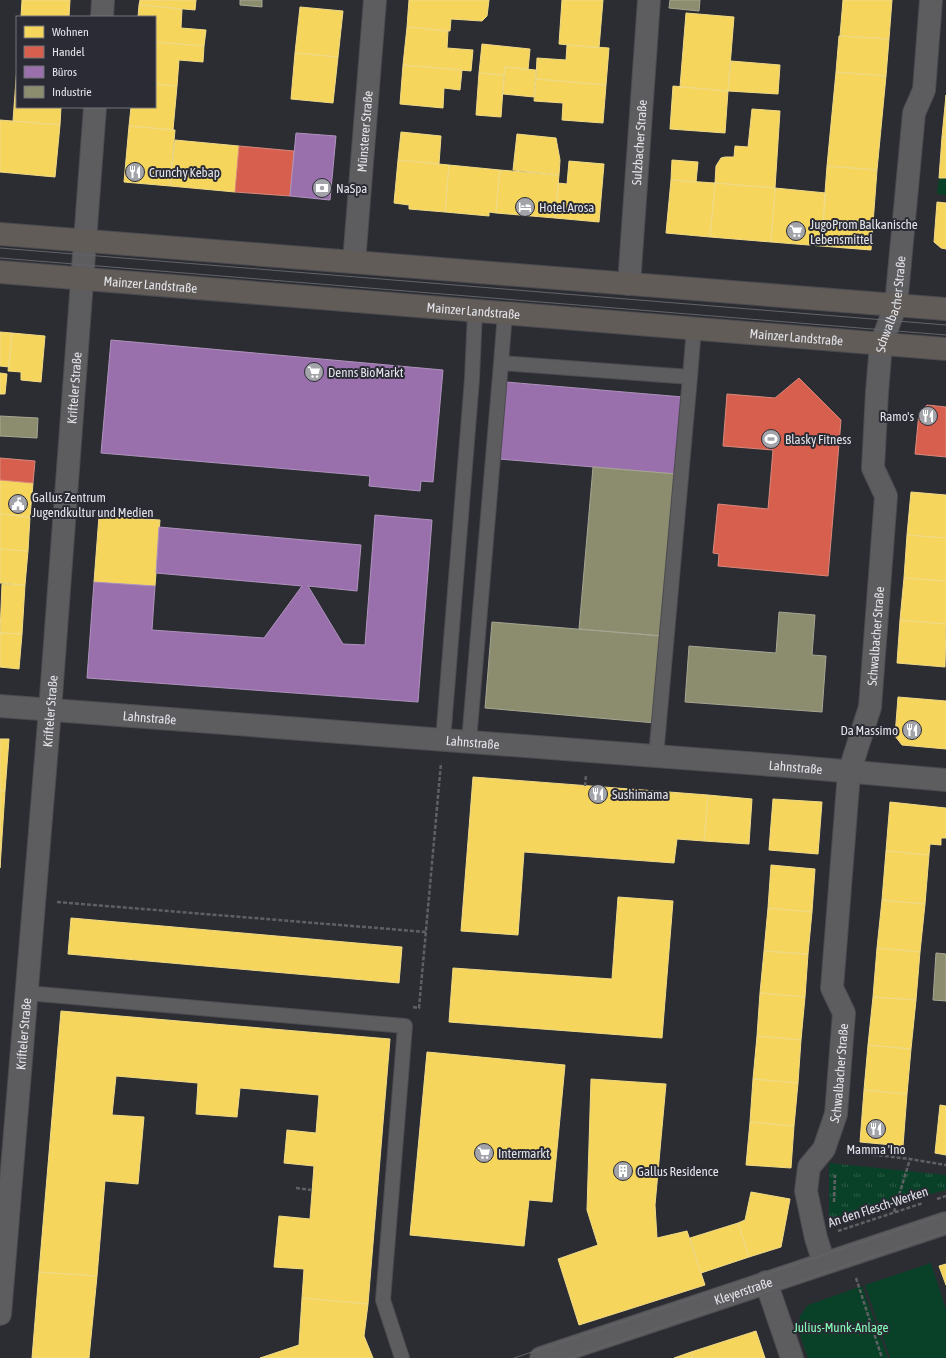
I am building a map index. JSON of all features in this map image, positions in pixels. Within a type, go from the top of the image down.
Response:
[{"type":"main road","points":[[0,234],[852,303],[946,309]]},
{"type":"main road","name":"Mainzer Landstraße","points":[[0,272],[946,349]]},
{"type":"street","points":[[102,16],[103,0]]},
{"type":"street","name":"Münsterer Straße","points":[[354,262],[375,0]]},
{"type":"street","name":"Sulzbacher Straße","points":[[629,284],[649,0]]},
{"type":"street","name":"Schwalbacher Straße","points":[[824,1263],[816,1238],[806,1191],[809,1167],[830,1150],[836,1114],[844,1013],[832,988],[849,772],[870,707],[886,496],[873,468],[881,344],[896,305],[914,113],[924,90],[930,0]]},
{"type":"street","name":"Krifteler Straße","points":[[0,1314],[50,710],[95,108]]},
{"type":"street","name":"Lahnstraße","points":[[0,706],[469,741],[946,780]]},
{"type":"street","name":"Kleyerstraße","points":[[541,1358],[946,1223]]},
{"type":"street","points":[[766,1282],[792,1358]]},
{"type":"lane","points":[[443,740],[472,379],[475,310]]},
{"type":"lane","points":[[469,741],[505,313]]},
{"type":"lane","points":[[656,756],[694,328]]},
{"type":"lane","points":[[501,363],[690,377]]},
{"type":"lane","points":[[27,993],[405,1026],[383,1300],[402,1358]]},
{"type":"path","points":[[411,1007],[419,1008],[443,740]]},
{"type":"path","points":[[35,898],[426,932]]},
{"type":"path","points":[[834,1202],[830,1150],[910,1159],[946,1165]]},
{"type":"path","points":[[894,1212],[910,1159]]},
{"type":"path","points":[[296,1188],[312,1190]]},
{"type":"path","name":"An den Flesch-Werken","points":[[931,1201],[946,1196]]},
{"type":"path","name":"An den Flesch-Werken","points":[[816,1238],[924,1203]]},
{"type":"path","points":[[848,1255],[882,1358]]},
{"type":"green space","points":[[939,178],[946,178],[946,195],[937,194]]},
{"type":"green space","points":[[829,1163],[946,1175],[946,1190],[829,1222]]},
{"type":"green space","points":[[931,1263],[946,1309],[946,1358],[890,1358],[865,1285]]},
{"type":"green space","name":"Julius-Munk-Anlage","points":[[862,1286],[888,1358],[808,1358],[798,1329],[800,1316],[808,1305]]},
{"type":"building: Wohnen","points":[[22,0],[70,0],[69,16],[21,16]]},
{"type":"building: Wohnen","points":[[140,0],[196,0],[195,10],[139,5]]},
{"type":"building: Wohnen","points":[[409,0],[489,0],[487,16],[482,21],[451,19],[450,31],[407,27]]},
{"type":"building: Wohnen","points":[[562,0],[603,0],[599,48],[559,44]]},
{"type":"building: Wohnen","points":[[843,0],[892,0],[889,39],[840,36]]},
{"type":"building: Wohnen","points":[[139,5],[182,9],[181,28],[206,30],[204,46],[156,42],[156,16],[138,16]]},
{"type":"building: Wohnen","points":[[300,7],[343,11],[338,57],[295,53]]},
{"type":"building: Wohnen","points":[[686,13],[734,17],[728,91],[680,87]]},
{"type":"building: Wohnen","points":[[407,27],[448,31],[447,48],[473,50],[471,71],[403,65]]},
{"type":"building: Wohnen","points":[[839,36],[889,39],[886,76],[836,72]]},
{"type":"building: Wohnen","points":[[156,42],[204,46],[203,62],[179,60],[177,86],[156,84]]},
{"type":"building: Wohnen","points":[[482,44],[530,49],[528,70],[505,67],[504,75],[479,73]]},
{"type":"building: Wohnen","points":[[567,45],[609,48],[606,85],[536,79],[537,58],[566,60]]},
{"type":"building: Wohnen","points":[[295,53],[338,57],[333,103],[291,99]]},
{"type":"building: Wohnen","points":[[731,61],[780,65],[778,94],[728,91]]},
{"type":"building: Wohnen","points":[[403,65],[462,70],[460,90],[444,88],[443,108],[400,104]]},
{"type":"building: Wohnen","points":[[505,67],[536,70],[534,97],[503,94]]},
{"type":"building: Wohnen","points":[[836,72],[886,76],[877,170],[827,166]]},
{"type":"building: Wohnen","points":[[479,73],[504,75],[501,117],[476,115]]},
{"type":"building: Wohnen","points":[[536,79],[606,85],[603,123],[562,120],[563,103],[534,101]]},
{"type":"building: Wohnen","points":[[16,80],[16,108],[61,108],[60,125],[13,121]]},
{"type":"building: Wohnen","points":[[156,84],[177,86],[173,130],[129,126],[131,108],[156,108]]},
{"type":"building: Wohnen","points":[[673,86],[728,91],[725,133],[670,129]]},
{"type":"building: Wohnen","points":[[946,95],[946,137],[942,137]]},
{"type":"building: Wohnen","points":[[752,109],[780,111],[775,188],[715,183],[716,166],[721,158],[734,157],[735,146],[748,147]]},
{"type":"building: Wohnen","points":[[0,120],[60,125],[55,177],[0,172]]},
{"type":"building: Wohnen","points":[[129,126],[175,130],[170,186],[124,182]]},
{"type":"building: Wohnen","points":[[401,132],[441,136],[439,164],[398,160]]},
{"type":"building: Wohnen","points":[[517,134],[556,138],[560,160],[559,175],[513,170]]},
{"type":"building: Wohnen","points":[[942,137],[946,137],[946,178],[939,178]]},
{"type":"building: Wohnen","points":[[175,140],[239,146],[235,192],[170,186]]},
{"type":"building: Wohnen","points":[[398,160],[449,165],[445,212],[409,209],[409,205],[394,203]]},
{"type":"building: Wohnen","points":[[672,160],[698,162],[696,182],[671,180]]},
{"type":"building: Wohnen","points":[[569,161],[604,164],[599,222],[555,218],[558,183],[567,184]]},
{"type":"building: Wohnen","points":[[449,165],[500,170],[496,213],[489,212],[489,216],[445,212]]},
{"type":"building: Wohnen","points":[[827,166],[877,170],[871,250],[821,246]]},
{"type":"building: Wohnen","points":[[500,170],[559,175],[555,218],[496,213]]},
{"type":"building: Wohnen","points":[[671,180],[715,183],[710,237],[666,233]]},
{"type":"building: Wohnen","points":[[715,183],[775,188],[771,242],[710,237]]},
{"type":"building: Wohnen","points":[[775,188],[826,193],[821,246],[771,242]]},
{"type":"building: Wohnen","points":[[937,202],[946,203],[946,249],[941,248],[934,242]]},
{"type":"building: Wohnen","points":[[0,332],[12,333],[9,367],[0,366]]},
{"type":"building: Wohnen","points":[[12,333],[45,336],[41,382],[21,380],[21,372],[8,371]]},
{"type":"building: Wohnen","points":[[0,373],[7,374],[5,394],[0,394]]},
{"type":"building: Wohnen","points":[[0,480],[33,483],[30,517],[0,514]]},
{"type":"building: Wohnen","points":[[911,492],[946,495],[946,538],[907,535]]},
{"type":"building: Wohnen","points":[[0,514],[30,517],[28,551],[0,549]]},
{"type":"building: Wohnen","points":[[99,516],[160,520],[155,586],[94,582]]},
{"type":"building: Wohnen","points":[[907,535],[946,538],[946,581],[904,578]]},
{"type":"building: Wohnen","points":[[0,549],[28,551],[25,585],[0,583]]},
{"type":"building: Wohnen","points":[[904,578],[946,581],[946,624],[900,620]]},
{"type":"building: Wohnen","points":[[2,584],[25,585],[22,634],[0,633]]},
{"type":"building: Wohnen","points":[[900,620],[946,624],[945,667],[897,663]]},
{"type":"building: Wohnen","points":[[0,633],[22,634],[19,669],[0,667]]},
{"type":"building: Wohnen","points":[[898,697],[946,701],[946,749],[902,745],[895,736]]},
{"type":"building: Wohnen","points":[[0,739],[9,739],[5,791],[0,790]]},
{"type":"building: Wohnen","points":[[473,777],[708,795],[704,841],[677,839],[674,863],[524,852],[518,935],[461,931]]},
{"type":"building: Wohnen","points":[[0,790],[5,791],[0,868]]},
{"type":"building: Wohnen","points":[[708,795],[752,799],[749,844],[704,841]]},
{"type":"building: Wohnen","points":[[773,799],[822,802],[818,854],[769,850]]},
{"type":"building: Wohnen","points":[[890,802],[946,808],[946,838],[941,838],[941,845],[930,844],[929,855],[886,851]]},
{"type":"building: Wohnen","points":[[886,851],[929,855],[925,904],[882,900]]},
{"type":"building: Wohnen","points":[[771,865],[815,869],[812,912],[768,908]]},
{"type":"building: Wohnen","points":[[618,897],[673,901],[662,1038],[449,1022],[453,968],[612,979]]},
{"type":"building: Wohnen","points":[[882,900],[925,904],[920,952],[877,948]]},
{"type":"building: Wohnen","points":[[768,908],[812,912],[808,954],[764,951]]},
{"type":"building: Wohnen","points":[[71,918],[402,947],[399,983],[68,954]]},
{"type":"building: Wohnen","points":[[877,948],[920,952],[916,1000],[873,997]]},
{"type":"building: Wohnen","points":[[764,951],[808,954],[805,997],[760,993]]},
{"type":"building: Wohnen","points":[[760,993],[805,997],[801,1040],[757,1036]]},
{"type":"building: Wohnen","points":[[873,997],[916,1000],[911,1049],[868,1045]]},
{"type":"building: Wohnen","points":[[61,1011],[390,1039],[368,1304],[302,1298],[304,1269],[274,1267],[279,1216],[310,1219],[314,1166],[284,1163],[287,1130],[316,1133],[319,1095],[240,1088],[237,1117],[196,1114],[198,1083],[116,1076],[112,1115],[144,1117],[138,1184],[105,1181],[97,1276],[39,1272]]},
{"type":"building: Wohnen","points":[[757,1036],[801,1040],[798,1083],[753,1079]]},
{"type":"building: Wohnen","points":[[868,1045],[911,1049],[907,1094],[864,1090]]},
{"type":"building: Wohnen","points":[[427,1052],[565,1065],[552,1202],[529,1200],[524,1246],[410,1235]]},
{"type":"building: Wohnen","name":"Gallus Residence","points":[[591,1079],[666,1084],[655,1205],[657,1238],[687,1231],[705,1285],[579,1325],[558,1259],[598,1245],[587,1210]]},
{"type":"building: Wohnen","points":[[753,1079],[798,1083],[794,1126],[750,1122]]},
{"type":"building: Wohnen","points":[[864,1090],[907,1094],[903,1146],[860,1142]]},
{"type":"building: Wohnen","points":[[940,1105],[946,1106],[946,1155],[935,1153]]},
{"type":"building: Wohnen","points":[[750,1122],[794,1126],[791,1168],[746,1165]]},
{"type":"building: Wohnen","points":[[751,1192],[790,1199],[781,1247],[749,1257],[738,1223],[745,1220]]},
{"type":"building: Wohnen","points":[[738,1223],[749,1257],[701,1273],[690,1238]]},
{"type":"building: Wohnen","points":[[946,1264],[946,1285],[939,1266]]},
{"type":"building: Wohnen","points":[[39,1272],[97,1276],[89,1358],[32,1358]]},
{"type":"building: Wohnen","points":[[302,1298],[368,1304],[364,1336],[373,1358],[260,1358],[299,1345]]},
{"type":"building: Wohnen","points":[[756,1331],[765,1358],[693,1358],[691,1352]]},
{"type":"building: Wohnen","points":[[691,1352],[693,1358],[674,1358]]},
{"type":"building: Handel","points":[[239,146],[294,151],[290,196],[235,192]]},
{"type":"building: Handel","points":[[799,378],[841,420],[828,576],[718,566],[719,554],[713,553],[718,504],[768,509],[773,450],[723,446],[727,394],[775,398]]},
{"type":"building: Handel","points":[[927,405],[946,407],[946,457],[915,454],[919,413]]},
{"type":"building: Handel","points":[[0,458],[35,461],[33,483],[0,480]]},
{"type":"building: Büros","points":[[296,133],[336,136],[330,200],[290,196]]},
{"type":"building: Büros","points":[[111,340],[443,370],[433,482],[421,481],[420,491],[369,486],[370,476],[101,453]]},
{"type":"building: Büros","points":[[506,382],[683,397],[676,474],[499,459]]},
{"type":"building: Büros","points":[[375,515],[432,520],[418,702],[87,678],[94,582],[155,586],[152,630],[264,638],[302,586],[156,573],[159,527],[361,545],[357,591],[308,586],[343,644],[365,645]]},
{"type":"building: Industrie","points":[[240,0],[262,0],[262,7],[240,5]]},
{"type":"building: Industrie","points":[[670,0],[700,0],[699,11],[669,8]]},
{"type":"building: Industrie","points":[[0,416],[38,418],[37,438],[0,436]]},
{"type":"building: Industrie","points":[[593,467],[676,474],[662,636],[579,629]]},
{"type":"building: Industrie","points":[[779,612],[815,615],[812,655],[826,656],[822,712],[685,702],[689,646],[776,653]]},
{"type":"building: Industrie","points":[[492,622],[662,636],[655,723],[485,708]]},
{"type":"building: Industrie","points":[[936,953],[946,954],[946,1001],[933,1000]]},
{"type":"tram line","points":[[0,248],[946,325]]},
{"type":"tram line","points":[[0,258],[946,335]]},
{"type":"tram line","points":[[514,1358],[946,1214]]},
{"type":"tram line","points":[[568,1358],[946,1232]]},
{"type":"place","name":"Crunchy Kebap","points":[[135,172]]},
{"type":"place","name":"NaSpa","points":[[322,188]]},
{"type":"place","name":"Hotel Arosa","points":[[525,207]]},
{"type":"place","name":"JugoProm Balkanische Lebensmittel","points":[[796,231]]},
{"type":"place","name":"Denns BioMarkt","points":[[314,372]]},
{"type":"place","name":"Ramo's","points":[[928,416]]},
{"type":"place","name":"Blasky Fitness","points":[[771,439]]},
{"type":"place","name":"Gallus Zentrum Jugendkultur und Medien","points":[[18,504]]},
{"type":"place","name":"Da Massimo","points":[[912,730]]},
{"type":"place","name":"Sushimama","points":[[598,794]]},
{"type":"place","name":"Mamma 'Ino","points":[[876,1129]]},
{"type":"place","name":"Intermarkt","points":[[484,1153]]},
{"type":"place","name":"Gallus Residence","points":[[623,1171]]}]
